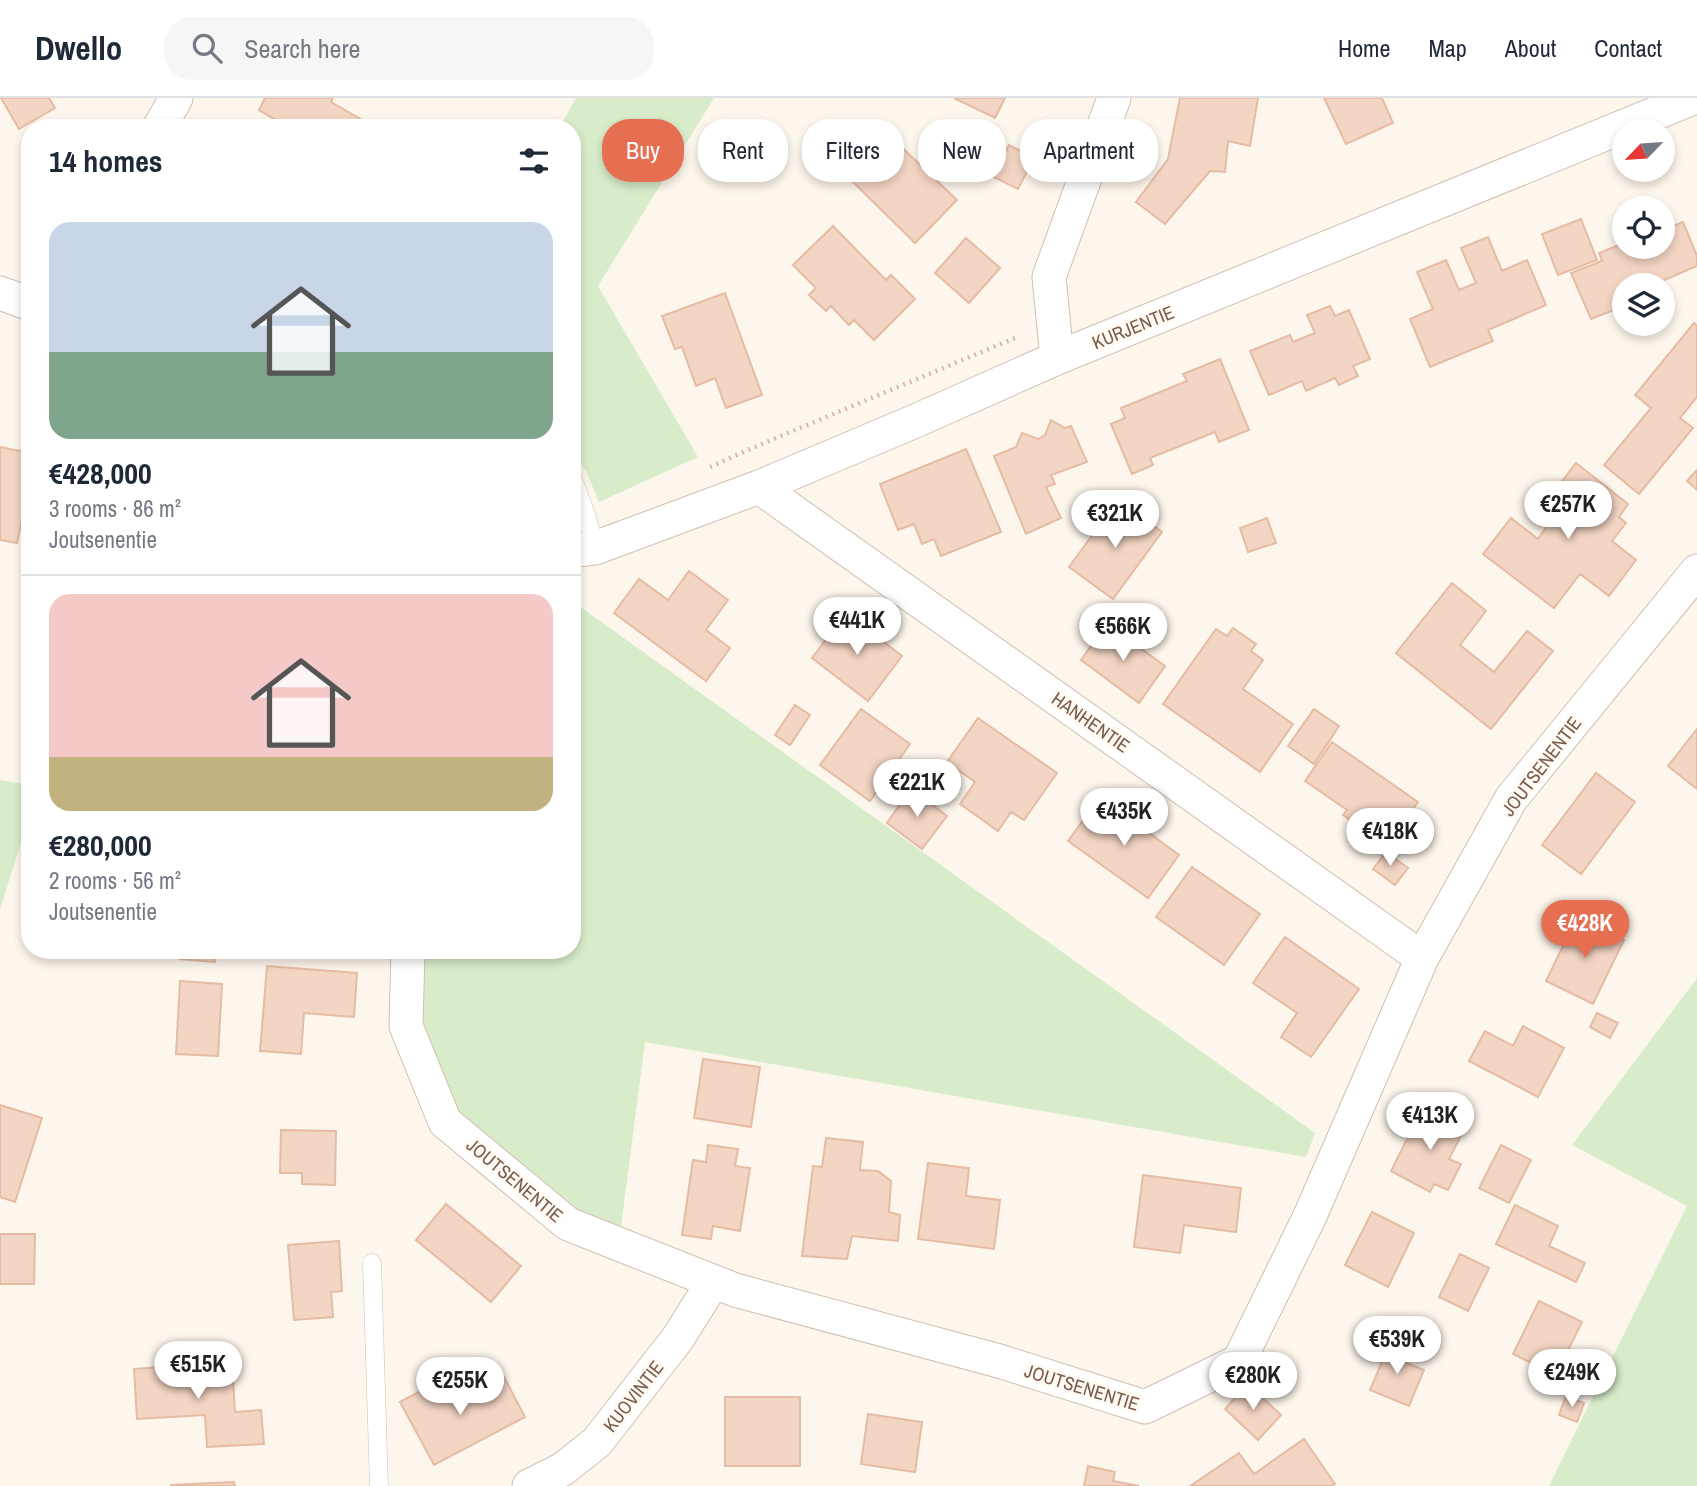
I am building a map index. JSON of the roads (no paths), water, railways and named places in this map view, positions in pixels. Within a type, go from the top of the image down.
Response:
[{"type":"street","points":[[164,119],[176,98]]},
{"type":"street","points":[[1057,358],[1049,277],[1114,98]]},
{"type":"street","name":"KURJENTIE","points":[[584,550],[759,487],[1057,358],[1693,98]]},
{"type":"street","points":[[0,293],[21,301]]},
{"type":"street","name":"HANHENTIE","points":[[759,487],[1422,958]]},
{"type":"street","name":"JOUTSENENTIE","points":[[408,959],[406,1026],[445,1122],[568,1224],[747,1294],[999,1361],[1145,1408],[1240,1361],[1310,1216],[1422,958],[1511,799],[1697,571]]},
{"type":"street","name":"KUOVINTIE","points":[[529,1486],[563,1469],[597,1443],[678,1338],[713,1282]]},
{"type":"lane","points":[[581,501],[586,514],[584,550]]},
{"type":"lane","points":[[372,1264],[379,1486]]}]
